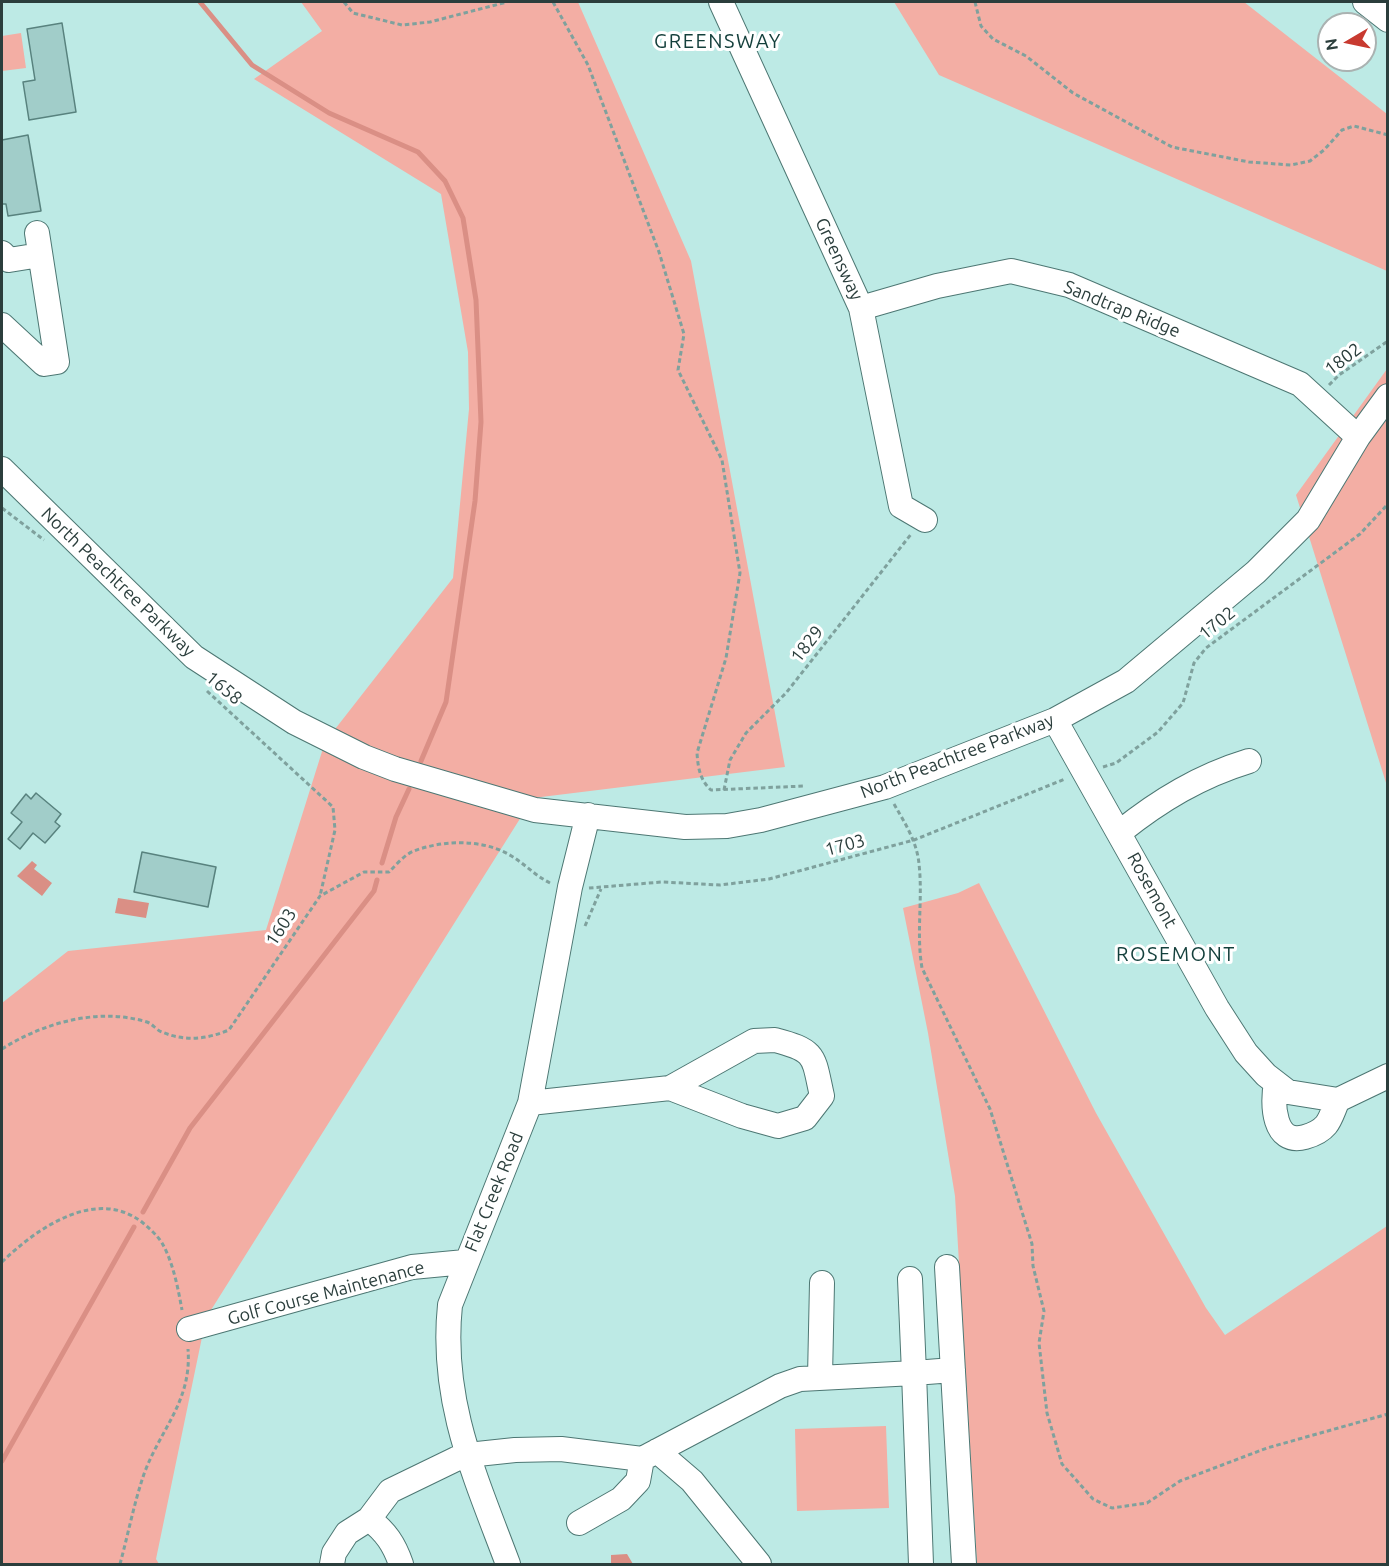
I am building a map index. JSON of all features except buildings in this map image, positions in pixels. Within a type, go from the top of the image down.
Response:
[{"type":"street","name":"Greensway","points":[[721,2],[861,308],[901,506],[925,520]]},
{"type":"street","points":[[1365,2],[1388,20]]},
{"type":"street","points":[[2,253],[9,260],[38,244],[57,362],[44,364],[2,325]]},
{"type":"street","name":"Sandtrap Ridge","points":[[861,308],[937,286],[1011,271],[1069,285],[1300,384],[1358,437]]},
{"type":"street","name":"North Peachtree Parkway","points":[[2,469],[194,657],[294,722],[364,757],[395,769],[535,810],[685,828],[727,826],[761,820],[885,787],[1055,720],[1125,681],[1256,572],[1308,520],[1358,437],[1388,396]]},
{"type":"street","name":"Rosemont","points":[[1055,720],[1217,1008],[1246,1053],[1288,1092],[1338,1100]]},
{"type":"street","points":[[1120,832],[1149,809],[1181,789],[1216,771],[1249,761]]},
{"type":"street","name":"Flat Creek Road","points":[[507,1564],[468,1455],[451,1392],[446,1338],[450,1305],[465,1262],[530,1102],[570,887],[588,815]]},
{"type":"street","points":[[530,1102],[670,1088],[754,1041],[775,1040],[802,1047],[814,1062],[822,1096],[806,1118],[778,1126],[742,1116],[670,1088]]},
{"type":"street","points":[[1276,1083],[1272,1101],[1276,1121],[1284,1133],[1298,1139],[1312,1135],[1325,1126],[1338,1100],[1388,1076]]},
{"type":"street","name":"Golf Course Maintenance","points":[[187,1329],[412,1267],[465,1262]]},
{"type":"street","points":[[947,1267],[964,1564]]},
{"type":"street","points":[[910,1278],[921,1564]]},
{"type":"street","points":[[820,1377],[822,1283]]},
{"type":"street","points":[[579,1523],[621,1499],[638,1481],[650,1455],[780,1386],[800,1379],[820,1377],[953,1370]]},
{"type":"street","points":[[332,1564],[334,1553],[347,1533],[369,1519],[390,1491],[468,1455],[561,1449],[650,1455],[692,1481],[759,1564]]},
{"type":"street","points":[[369,1519],[394,1545],[401,1564]]},
{"type":"path","points":[[344,2],[353,14],[402,25],[430,22],[507,2]]},
{"type":"path","name":"1829","points":[[553,2],[588,65],[659,252],[684,334],[678,370],[722,460],[740,573],[726,658],[697,753],[698,769],[705,784],[711,790],[724,790],[730,760],[746,733],[786,693],[918,525],[925,520]]},
{"type":"path","points":[[975,2],[981,26],[993,39],[1026,56],[1073,93],[1172,147],[1249,162],[1290,165],[1310,161],[1324,150],[1342,130],[1354,126],[1388,135]]},
{"type":"path","name":"1802","points":[[1316,399],[1339,375],[1388,341]]},
{"type":"path","name":"1702","points":[[1085,771],[1116,764],[1158,732],[1183,703],[1194,663],[1206,648],[1360,534],[1388,504]]},
{"type":"path","points":[[2,508],[48,544]]},
{"type":"path","name":"1658","points":[[202,687],[333,807],[334,830],[320,896]]},
{"type":"path","name":"1703","points":[[601,889],[662,882],[720,885],[769,879],[914,840],[1085,771]]},
{"type":"path","points":[[914,840],[920,864],[918,944],[922,968],[990,1109],[1029,1233],[1033,1266],[1044,1311],[1039,1343],[1047,1413],[1062,1464],[1093,1498],[1112,1508],[1147,1503],[1180,1481],[1267,1448],[1388,1414]]},
{"type":"path","name":"1603","points":[[2,1049],[14,1042],[87,1016],[149,1023],[161,1032],[194,1040],[210,1037],[229,1029],[320,896],[364,872],[389,872],[412,851],[455,843],[479,843],[509,854],[532,874],[549,883],[601,889]]},
{"type":"path","points":[[2,1262],[20,1244],[51,1224],[78,1212],[102,1208],[130,1213],[153,1232],[163,1244],[187,1329],[190,1367],[181,1403],[160,1439],[144,1474],[120,1564]]},
{"type":"shaded area","points":[[301,2],[578,2],[691,261],[785,767],[533,798],[206,1318],[156,1559],[159,1564],[2,1564],[2,1003],[68,951],[266,930],[325,742],[453,578],[469,409],[468,352],[441,194],[254,79],[322,31]]},
{"type":"shaded area","points":[[894,2],[1244,2],[1317,59],[1317,72],[1333,72],[1387,114],[1387,271],[939,75]]},
{"type":"shaded area","points":[[21,33],[26,68],[2,71],[2,36]]},
{"type":"shaded area","points":[[1387,369],[1387,786],[1296,495]]},
{"type":"shaded area","points":[[32,861],[37,865],[34,869],[52,883],[42,896],[17,876]]},
{"type":"shaded area","points":[[979,883],[1096,1113],[1206,1308],[1225,1335],[1387,1226],[1387,1564],[977,1564],[955,1196],[928,1033],[903,908],[958,893]]},
{"type":"shaded area","points":[[118,898],[149,903],[146,918],[115,913]]},
{"type":"shaded area","points":[[886,1426],[889,1508],[797,1511],[795,1429]]},
{"type":"shaded area","points":[[627,1554],[633,1564],[611,1564],[611,1555]]},
{"type":"waterway","points":[[200,2],[252,65],[329,113],[418,152],[445,181],[463,218],[476,300],[481,422],[475,501],[446,702],[421,761]]},
{"type":"waterway","points":[[382,863],[396,817],[409,789]]},
{"type":"waterway","points":[[143,1212],[190,1128],[374,891],[377,880]]},
{"type":"waterway","points":[[2,1461],[134,1227]]},
{"type":"district","name":"GREENSWAY","points":[[718,41]]},
{"type":"district","name":"ROSEMONT","points":[[1176,954]]}]
